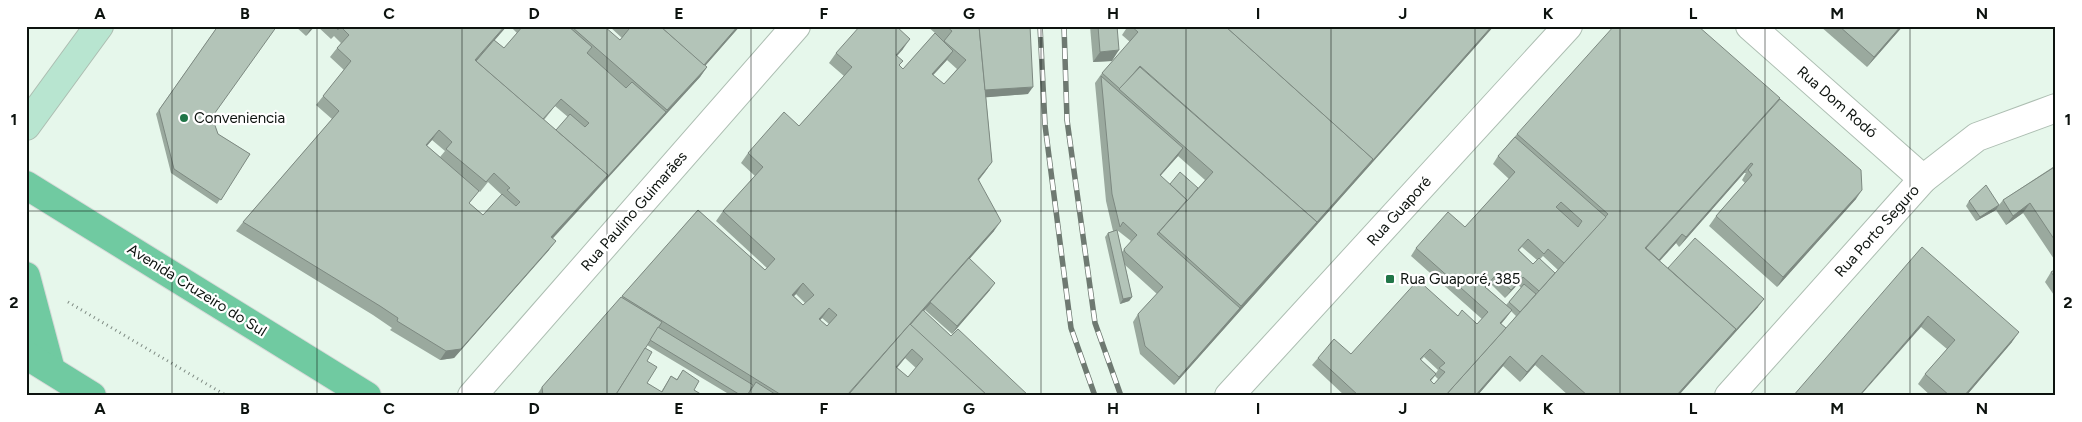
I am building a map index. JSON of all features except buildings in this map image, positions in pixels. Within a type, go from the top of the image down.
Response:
[{"type":"main road","points":[[26,126],[99,26]]},
{"type":"main road","name":"Avenida Cruzeiro do Sul","points":[[26,185],[367,396]]},
{"type":"main road","points":[[26,276],[51,370]]},
{"type":"main road","points":[[26,356],[92,396]]},
{"type":"street","name":"Rua Paulino Guimarães","points":[[472,396],[796,26]]},
{"type":"street","name":"Rua Guaporé","points":[[1229,396],[1568,26]]},
{"type":"street","name":"Rua Dom Rodó","points":[[1750,26],[1923,178]]},
{"type":"street","name":"Rua Porto Seguro","points":[[1729,396],[1923,178],[1977,137],[2056,108]]},
{"type":"path","points":[[113,328],[227,396]]},
{"type":"railway","points":[[1040,26],[1045,125],[1071,328],[1095,396]]},
{"type":"railway","points":[[1064,26],[1067,120],[1095,323],[1121,396]]},
{"type":"place","name":"Conveniencia","points":[[184,118]]},
{"type":"place","name":"Rua Guaporé, 385","points":[[1390,279]]}]
